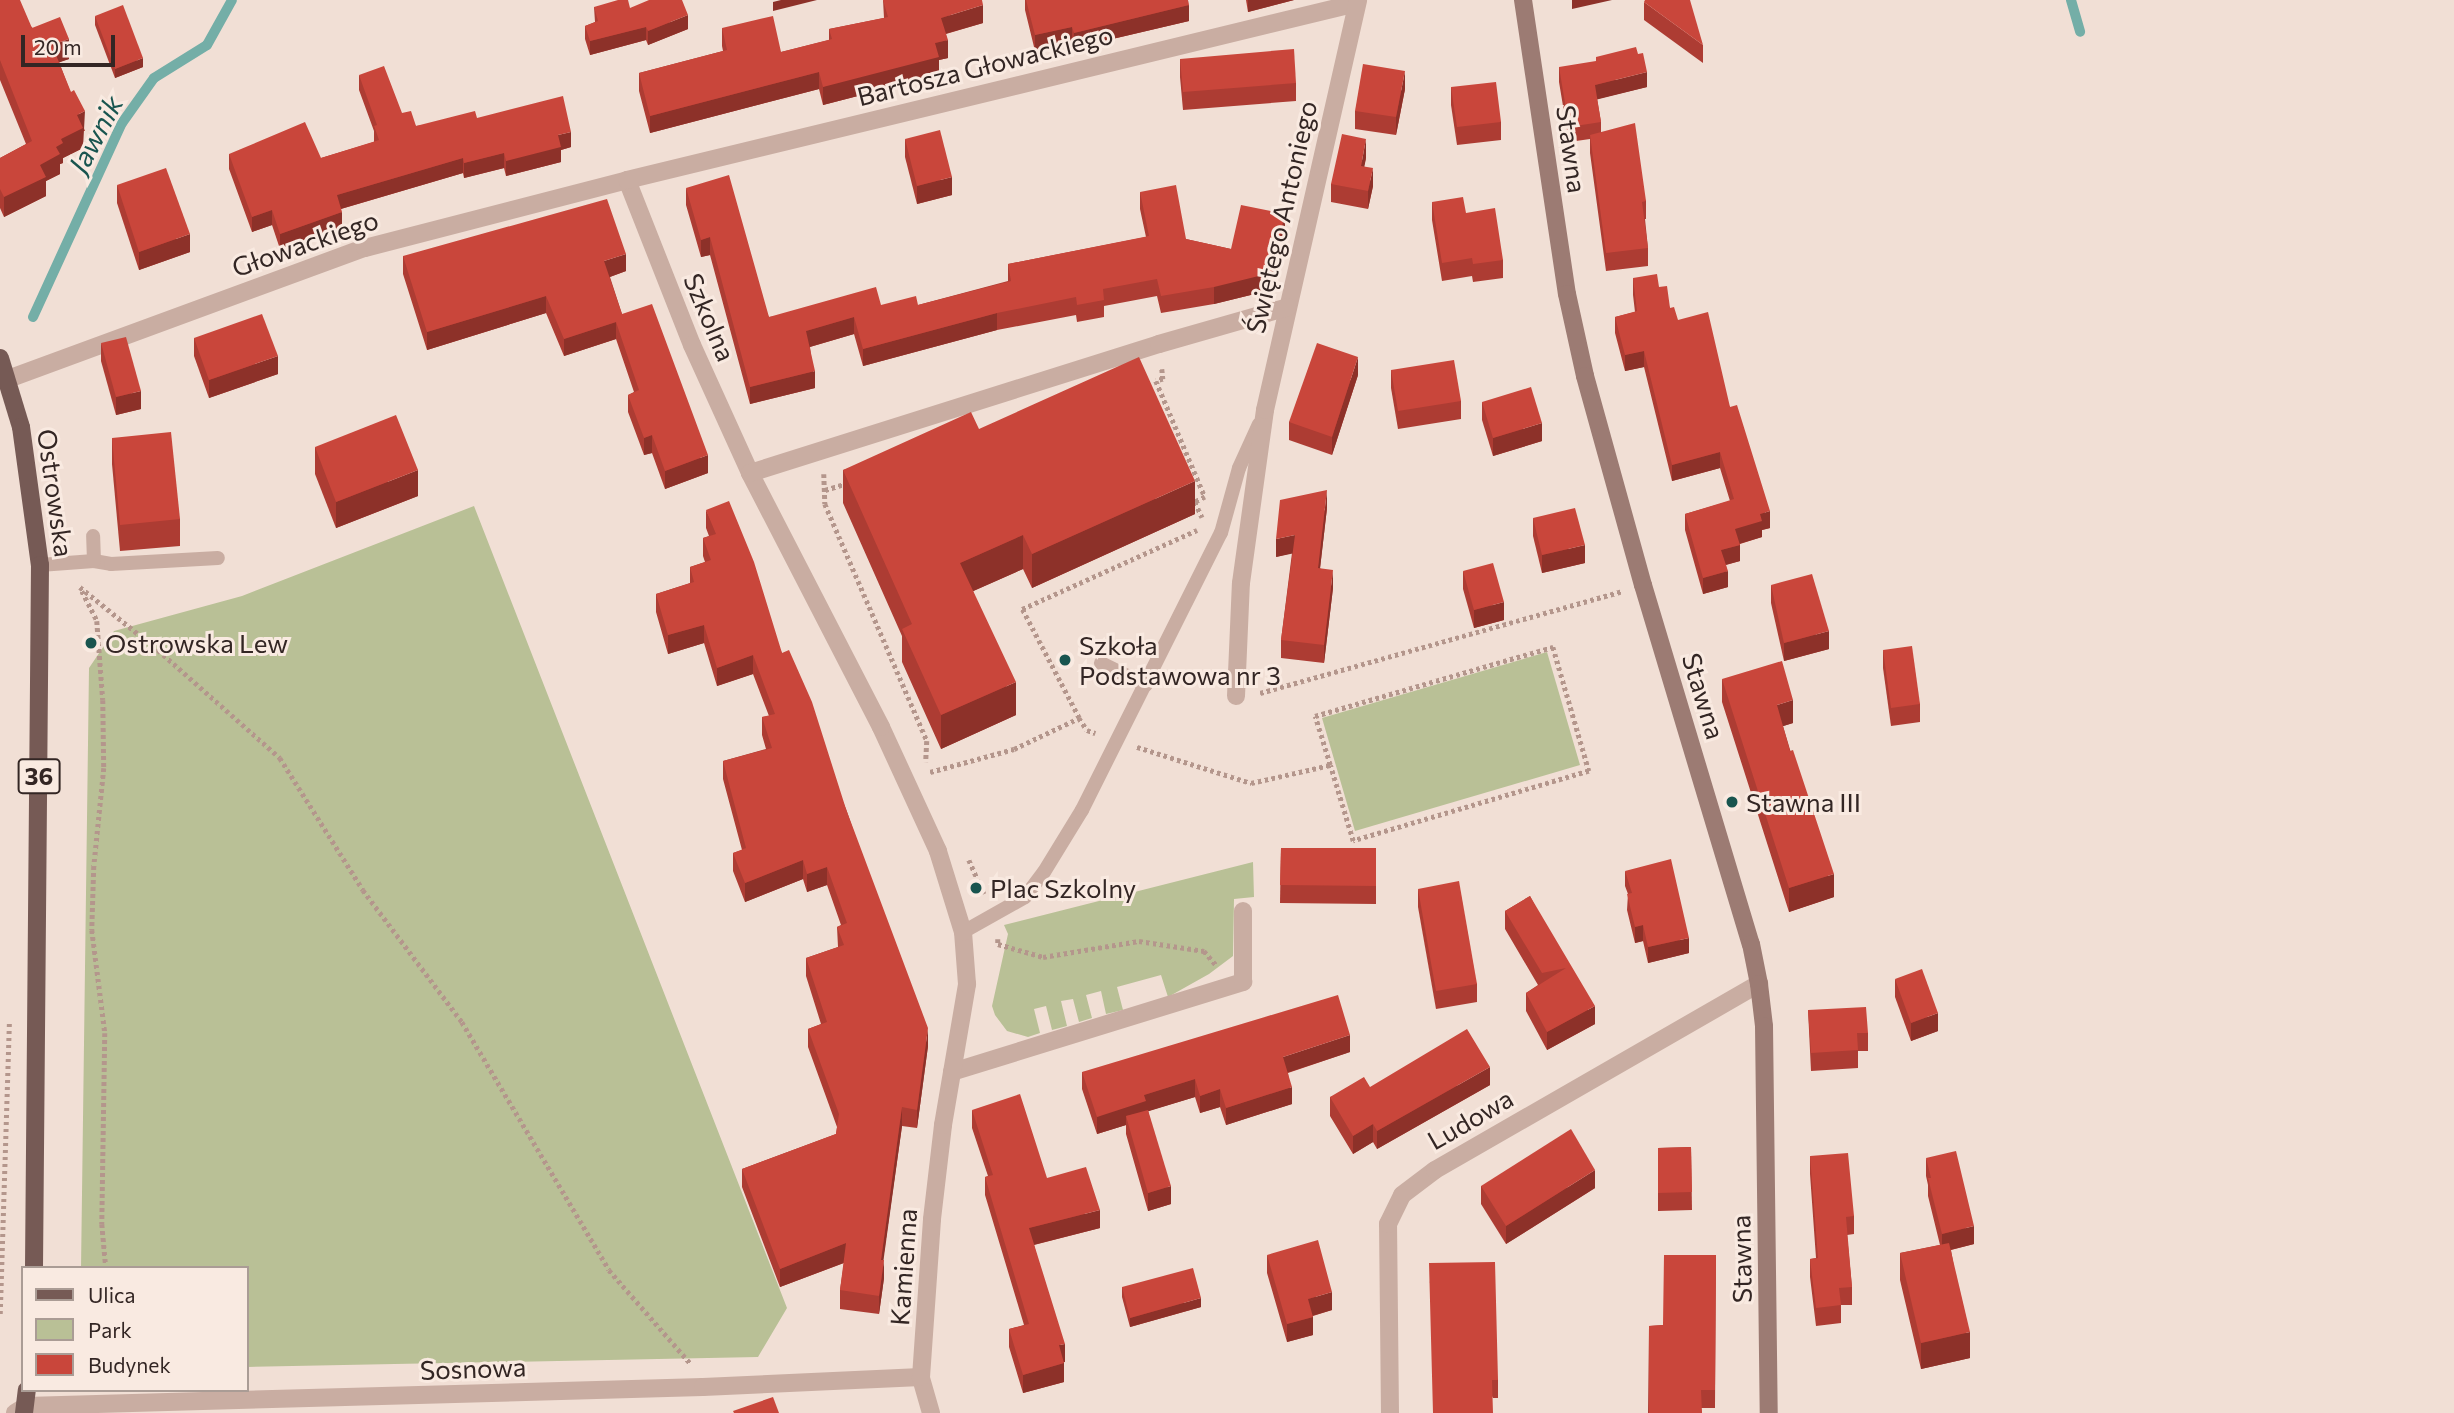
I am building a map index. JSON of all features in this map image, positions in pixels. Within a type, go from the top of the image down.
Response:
[{"type":"main road","name":"Ostrowska","points":[[0,358],[8,379],[26,453],[40,565],[34,1266]]},
{"type":"street","name":"Stawna","points":[[1523,0],[1567,294],[1585,376],[1643,585],[1751,944],[1759,984],[1764,1026],[1769,1413]]},
{"type":"street","name":"Bartosza Głowackiego","points":[[626,180],[1357,2]]},
{"type":"street","name":"Świętego Antoniego","points":[[1236,695],[1241,583],[1265,410],[1357,2]]},
{"type":"street","name":"Głowackiego","points":[[8,379],[365,248],[626,180]]},
{"type":"street","name":"Szkolna","points":[[626,180],[692,345],[750,473],[881,727],[914,800]]},
{"type":"street","points":[[750,473],[1159,344],[1288,307]]},
{"type":"street","name":"Kamienna","points":[[914,800],[938,851],[963,933],[967,984],[943,1125],[932,1219],[921,1377],[932,1413]]},
{"type":"street","points":[[952,1072],[1243,982],[1243,911]]},
{"type":"street","name":"Ludowa","points":[[1390,1413],[1388,1224],[1402,1195],[1435,1170],[1759,984]]},
{"type":"street","name":"Sosnowa","points":[[23,1406],[703,1387],[921,1377]]},
{"type":"lane","points":[[963,933],[1025,897],[1057,852],[1119,741],[1221,533],[1239,468],[1265,410]]},
{"type":"lane","points":[[93,536],[94,561]]},
{"type":"lane","points":[[40,565],[218,558]]},
{"type":"lane","points":[[1101,663],[1146,685]]},
{"type":"path","points":[[1145,385],[1163,379],[1159,344]]},
{"type":"path","points":[[1156,381],[1205,497],[1195,502],[1205,527],[1022,609],[1087,730],[1251,783],[1330,765]]},
{"type":"path","points":[[817,452],[825,490],[825,504],[927,741],[925,760],[938,789],[914,800]]},
{"type":"path","points":[[825,490],[852,482]]},
{"type":"path","points":[[1236,695],[1253,695],[1643,585]]},
{"type":"path","points":[[106,1266],[102,1224],[105,1033],[92,930],[94,866],[104,768],[103,700],[97,621],[80,587],[158,650],[280,758],[363,890],[462,1022],[609,1270],[692,1365],[703,1387]]},
{"type":"path","points":[[1553,647],[1589,771],[1353,841],[1330,765],[1315,716],[1553,647]]},
{"type":"path","points":[[930,771],[1014,749],[1079,718]]},
{"type":"path","points":[[998,944],[1043,957],[1139,942],[1204,951],[1218,967],[1243,982]]},
{"type":"path","points":[[0,1314],[9,1008]]},
{"type":"green space","points":[[474,506],[787,1308],[758,1357],[248,1367],[248,1266],[81,1266],[89,668],[114,631],[242,596]]},
{"type":"green space","points":[[1547,652],[1580,765],[1355,831],[1322,718]]},
{"type":"green space","points":[[1253,862],[1254,897],[1234,899],[1233,956],[1209,974],[1168,997],[1161,975],[1117,987],[1123,1010],[1106,1014],[1101,991],[1086,995],[1092,1018],[1079,1022],[1073,999],[1061,1001],[1067,1026],[1052,1030],[1046,1006],[1034,1009],[1040,1033],[1028,1037],[1007,1031],[995,1015],[992,1006],[1008,934],[1004,925]]},
{"type":"building","points":[[0,0],[20,0],[32,28],[60,17],[69,39],[52,45],[71,92],[74,90],[85,111],[77,115],[83,128],[61,139],[63,143],[56,147],[60,154],[40,165],[46,177],[4,197],[0,189],[0,158],[32,141],[0,60]]},
{"type":"building","points":[[628,0],[630,8],[649,0],[682,0],[688,15],[648,31],[646,27],[590,41],[585,26],[598,21],[594,7]]},
{"type":"building","points":[[883,0],[982,0],[983,5],[941,18],[948,40],[935,43],[939,57],[823,87],[819,72],[650,116],[639,73],[727,50],[722,28],[773,16],[781,52],[832,39],[829,29],[888,17]]},
{"type":"building","points":[[1026,0],[1188,0],[1189,5],[1074,33],[1072,27],[1035,35]]},
{"type":"building","points":[[1690,0],[1703,45],[1644,2]]},
{"type":"building","points":[[123,5],[143,58],[115,69],[95,16]]},
{"type":"building","points":[[1636,47],[1638,54],[1643,53],[1647,72],[1595,85],[1601,122],[1569,127],[1559,67],[1596,61],[1596,57]]},
{"type":"building","points":[[1294,49],[1296,83],[1183,92],[1180,59]]},
{"type":"building","points":[[1363,64],[1405,71],[1396,117],[1355,111]]},
{"type":"building","points":[[384,66],[402,113],[411,111],[416,126],[475,111],[477,118],[563,96],[571,132],[558,135],[561,147],[506,161],[504,153],[464,163],[463,158],[337,195],[342,212],[280,234],[272,210],[252,217],[229,154],[305,122],[321,158],[379,140],[374,126],[377,125],[359,75]]},
{"type":"building","points":[[1496,82],[1501,122],[1457,127],[1451,87]]},
{"type":"building","points":[[1635,123],[1646,201],[1642,202],[1648,248],[1606,253],[1590,135]]},
{"type":"building","points":[[940,130],[952,177],[917,186],[905,139]]},
{"type":"building","points":[[1342,134],[1366,139],[1361,166],[1373,168],[1368,191],[1331,184]]},
{"type":"building","points":[[166,168],[190,234],[139,252],[117,185]]},
{"type":"building","points":[[729,175],[769,317],[876,287],[881,305],[916,296],[918,305],[1011,281],[1008,264],[1149,236],[1140,192],[1176,185],[1186,239],[1231,249],[1241,205],[1285,214],[1271,273],[1161,296],[1157,279],[1103,289],[1104,300],[1077,305],[1076,297],[997,313],[863,349],[854,317],[806,331],[815,371],[750,387],[710,237],[701,240],[686,188]]},
{"type":"building","points":[[1463,197],[1466,213],[1495,208],[1503,260],[1473,264],[1472,258],[1442,263],[1432,202]]},
{"type":"building","points":[[607,199],[626,254],[604,261],[622,314],[652,304],[708,455],[665,471],[652,435],[644,438],[628,395],[639,390],[616,322],[564,339],[546,296],[427,332],[403,256]]},
{"type":"building","points":[[1657,274],[1659,287],[1667,286],[1670,308],[1674,307],[1678,320],[1708,312],[1730,407],[1737,405],[1770,511],[1760,514],[1762,521],[1735,529],[1740,545],[1721,550],[1728,571],[1703,578],[1685,514],[1734,499],[1720,452],[1672,465],[1644,351],[1625,355],[1615,317],[1637,311],[1633,278]]},
{"type":"building","points":[[262,314],[278,356],[209,380],[194,338]]},
{"type":"building","points":[[126,337],[141,391],[116,397],[101,343]]},
{"type":"building","points":[[1317,343],[1358,357],[1332,437],[1289,422]]},
{"type":"building","points":[[1139,357],[1195,481],[1032,554],[1023,535],[960,563],[1016,682],[941,715],[902,629],[912,624],[843,470],[971,412],[979,429]]},
{"type":"building","points":[[1454,360],[1461,401],[1398,411],[1391,370]]},
{"type":"building","points":[[1531,387],[1542,423],[1493,438],[1482,402]]},
{"type":"building","points":[[396,415],[418,470],[336,502],[315,447]]},
{"type":"building","points":[[171,432],[180,519],[120,525],[112,438]]},
{"type":"building","points":[[1327,490],[1318,568],[1333,570],[1324,645],[1281,640],[1295,535],[1276,539],[1280,500]]},
{"type":"building","points":[[729,501],[754,562],[782,653],[789,650],[812,702],[846,809],[928,1028],[917,1110],[902,1107],[881,1260],[884,1260],[879,1296],[840,1290],[846,1243],[780,1269],[742,1169],[836,1134],[839,1114],[808,1029],[827,1022],[806,958],[844,945],[837,927],[847,923],[827,867],[807,874],[803,860],[745,883],[733,853],[746,848],[723,761],[772,748],[762,717],[775,714],[753,655],[717,668],[704,625],[668,635],[656,594],[694,582],[690,567],[711,560],[703,538],[716,534],[706,510]]},
{"type":"building","points":[[1575,508],[1585,545],[1542,555],[1533,518]]},
{"type":"building","points":[[1493,563],[1504,602],[1474,610],[1463,571]]},
{"type":"building","points":[[1812,574],[1829,631],[1784,643],[1771,585]]},
{"type":"building","points":[[1912,646],[1920,704],[1891,708],[1883,650]]},
{"type":"building","points":[[1782,661],[1793,700],[1777,705],[1790,751],[1793,750],[1834,874],[1789,888],[1722,679]]},
{"type":"building","points":[[1281,848],[1376,848],[1376,886],[1280,885]]},
{"type":"building","points":[[1671,859],[1689,938],[1648,947],[1643,925],[1635,927],[1627,894],[1632,893],[1625,871]]},
{"type":"building","points":[[1459,881],[1477,984],[1436,991],[1418,889]]},
{"type":"building","points":[[1530,896],[1595,1006],[1547,1032],[1526,993],[1566,968],[1542,973],[1505,911]]},
{"type":"building","points":[[1922,969],[1938,1013],[1911,1023],[1895,979]]},
{"type":"building","points":[[1338,995],[1350,1035],[1283,1057],[1292,1087],[1226,1108],[1220,1089],[1200,1096],[1195,1079],[1144,1095],[1146,1101],[1097,1117],[1082,1072]]},
{"type":"building","points":[[1866,1007],[1868,1033],[1857,1033],[1858,1050],[1811,1053],[1808,1010]]},
{"type":"building","points":[[1467,1029],[1490,1067],[1377,1131],[1373,1124],[1353,1136],[1330,1097],[1364,1077],[1370,1087]]},
{"type":"building","points":[[1020,1094],[1047,1178],[1086,1167],[1100,1210],[1029,1228],[1065,1344],[1059,1345],[1064,1363],[1023,1375],[1009,1329],[1029,1324],[985,1177],[993,1175],[972,1110]]},
{"type":"building","points":[[1148,1110],[1171,1186],[1148,1193],[1126,1116]]},
{"type":"building","points":[[1571,1129],[1595,1170],[1506,1226],[1481,1186]]},
{"type":"building","points":[[1691,1147],[1692,1192],[1658,1193],[1658,1148]]},
{"type":"building","points":[[1956,1151],[1974,1226],[1942,1234],[1928,1178],[1931,1178],[1926,1158]]},
{"type":"building","points":[[1848,1153],[1854,1216],[1846,1217],[1852,1287],[1839,1288],[1841,1305],[1816,1308],[1810,1259],[1818,1258],[1810,1156]]},
{"type":"building","points":[[1318,1240],[1332,1292],[1308,1299],[1313,1317],[1287,1324],[1267,1255]]},
{"type":"building","points":[[1949,1243],[1970,1332],[1921,1343],[1900,1253]]},
{"type":"building","points":[[1664,1255],[1716,1255],[1715,1390],[1701,1390],[1702,1413],[1649,1413],[1649,1326],[1663,1325]]},
{"type":"building","points":[[1495,1262],[1498,1380],[1492,1380],[1493,1413],[1433,1413],[1429,1263]]},
{"type":"building","points":[[1193,1268],[1201,1298],[1130,1318],[1122,1287]]},
{"type":"building","points":[[773,1397],[779,1413],[733,1411]]},
{"type":"waterway","name":"Jawnik","points":[[33,317],[122,123],[154,78],[207,45],[232,0]]},
{"type":"waterway","points":[[2071,0],[2080,32]]},
{"type":"place","name":"Ostrowska Lew","points":[[91,643]]},
{"type":"place","name":"Szkoła Podstawowa nr 3","points":[[1065,660]]},
{"type":"place","name":"Stawna III","points":[[1732,802]]},
{"type":"place","name":"Plac Szkolny","points":[[976,888]]}]
